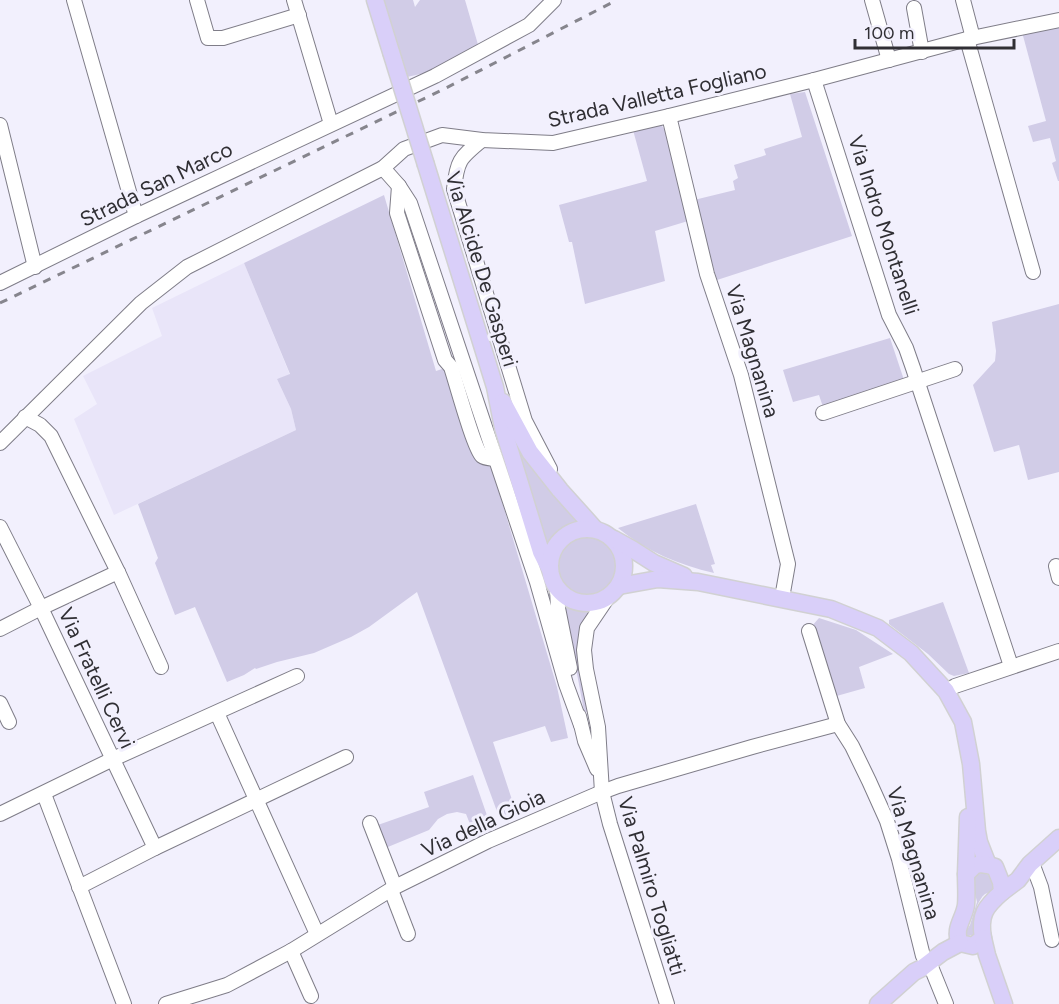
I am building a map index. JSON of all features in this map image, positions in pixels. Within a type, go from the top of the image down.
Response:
[{"type":"main road","name":"Via Alcide De Gasperi","points":[[375,0],[495,387],[503,428],[541,552],[556,588]]},
{"type":"main road","name":"Via Alcide De Gasperi","points":[[495,387],[530,452],[595,529],[654,563],[698,582]]},
{"type":"main road","points":[[549,568],[552,551],[562,537],[578,529],[595,529]]},
{"type":"main road","points":[[612,538],[622,552],[624,570],[613,592]]},
{"type":"main road","points":[[556,588],[568,599],[581,603],[595,603],[613,592],[658,579],[698,582],[831,609],[878,628],[911,653],[946,691],[963,722],[971,764],[976,831],[991,866],[1002,882],[1002,892]]},
{"type":"main road","points":[[878,1004],[914,972],[922,968],[926,959],[964,915],[968,861],[966,838],[972,783]]},
{"type":"main road","points":[[1004,1004],[983,938],[981,925],[984,913],[988,905],[1018,880],[1031,863],[1059,838]]},
{"type":"main road","points":[[966,874],[974,866],[1013,867],[1031,863]]},
{"type":"main road","points":[[959,923],[957,935],[981,969],[994,1004]]},
{"type":"main road","points":[[926,959],[963,944],[973,946],[983,938]]},
{"type":"street","points":[[74,0],[136,216]]},
{"type":"street","points":[[196,0],[208,38],[223,38],[299,15]]},
{"type":"street","points":[[294,0],[330,124]]},
{"type":"street","name":"Strada San Marco","points":[[0,283],[136,216],[435,76],[529,25],[554,0]]},
{"type":"street","points":[[872,0],[889,60]]},
{"type":"street","points":[[963,0],[970,39],[1032,272]]},
{"type":"street","points":[[914,8],[922,51]]},
{"type":"street","name":"Strada Valletta Fogliano","points":[[0,443],[141,303],[187,267],[382,168],[404,149],[442,135],[482,141],[553,143],[814,80],[970,39],[1059,20]]},
{"type":"street","name":"Via Indro Montanelli","points":[[814,80],[889,315],[906,348],[918,381],[1011,666]]},
{"type":"street","name":"Via Magnanina","points":[[669,116],[707,274],[741,375],[788,564],[782,598]]},
{"type":"street","points":[[0,125],[35,267]]},
{"type":"street","points":[[482,141],[461,157],[456,170],[454,189],[525,421],[560,490]]},
{"type":"street","points":[[382,168],[399,186],[410,204],[537,582],[566,684],[581,725]]},
{"type":"street","points":[[823,413],[955,369]]},
{"type":"street","points":[[24,417],[40,425],[51,436],[118,572],[160,667]]},
{"type":"street","name":"Via Fratelli Cervi","points":[[0,527],[155,848]]},
{"type":"street","points":[[0,629],[118,572]]},
{"type":"street","points":[[537,582],[545,588],[556,588]]},
{"type":"street","name":"Via Palmiro Togliatti","points":[[556,588],[585,741],[601,786],[610,824],[667,1004]]},
{"type":"street","name":"Via Palmiro Togliatti","points":[[601,786],[598,727],[584,650],[587,628],[613,592]]},
{"type":"street","name":"Via Magnanina","points":[[809,631],[838,724],[861,763],[887,821],[926,959],[946,1004]]},
{"type":"street","points":[[946,691],[1011,666],[1059,651]]},
{"type":"street","points":[[0,814],[113,759],[297,676]]},
{"type":"street","points":[[0,703],[9,722]]},
{"type":"street","points":[[217,713],[318,934]]},
{"type":"street","name":"Via della Gioia","points":[[166,1004],[227,985],[291,951],[393,889],[601,786],[618,786],[838,724]]},
{"type":"street","points":[[79,886],[346,757]]},
{"type":"street","points":[[44,794],[124,1004]]},
{"type":"street","points":[[370,823],[408,934]]},
{"type":"street","points":[[1031,863],[1041,887],[1052,940]]},
{"type":"street","points":[[291,951],[311,996]]},
{"type":"shaded area","points":[[383,0],[413,0],[415,7],[420,0],[465,0],[479,48],[425,73],[407,77]]},
{"type":"shaded area","points":[[1059,25],[1058,181],[1052,163],[1056,161],[1050,138],[1033,142],[1028,126],[1046,121],[1022,32]]},
{"type":"shaded area","points":[[805,92],[852,236],[717,280],[694,200],[735,190],[733,181],[738,178],[734,165],[766,155],[764,149],[802,137],[790,94]]},
{"type":"shaded area","points":[[657,124],[665,130],[688,221],[655,231],[665,281],[585,304],[572,242],[569,242],[559,205],[647,181],[633,130]]},
{"type":"shaded area","points":[[384,195],[436,371],[442,369],[447,372],[486,464],[492,468],[557,687],[568,738],[551,742],[545,726],[493,742],[516,812],[499,817],[417,592],[369,627],[351,637],[314,653],[255,668],[227,682],[195,607],[175,615],[155,563],[158,558],[138,504],[296,430],[291,409],[277,379],[290,374],[244,263]]},
{"type":"shaded area","points":[[244,263],[290,375],[277,379],[291,409],[296,430],[114,515],[74,419],[97,404],[83,376],[162,336],[152,308]]},
{"type":"shaded area","points":[[1059,304],[1059,472],[1028,480],[1019,445],[994,452],[973,385],[995,361],[992,322]]},
{"type":"shaded area","points":[[890,338],[904,380],[823,407],[819,395],[793,402],[783,370]]},
{"type":"shaded area","points":[[511,436],[583,523],[562,532],[547,548]]},
{"type":"shaded area","points":[[696,504],[715,564],[711,565],[714,573],[663,556],[640,544],[618,528]]},
{"type":"shaded area","points":[[587,536],[608,545],[617,566],[608,587],[587,596],[566,587],[557,566],[566,545]]},
{"type":"shaded area","points":[[943,602],[969,673],[954,676],[949,674],[928,654],[889,624],[889,620]]},
{"type":"shaded area","points":[[564,605],[581,611],[589,611],[584,623],[588,711],[586,712],[584,711]]},
{"type":"shaded area","points":[[819,618],[856,630],[893,654],[859,667],[865,688],[833,697],[812,626]]},
{"type":"shaded area","points":[[473,775],[492,830],[476,839],[466,814],[457,812],[438,819],[429,830],[383,849],[375,826],[429,807],[424,792]]},
{"type":"shaded area","points":[[981,873],[991,878],[993,886],[977,906],[973,935],[968,936],[966,931],[977,902],[972,881],[977,874]]},
{"type":"railway","points":[[0,303],[446,88],[617,0]]}]
